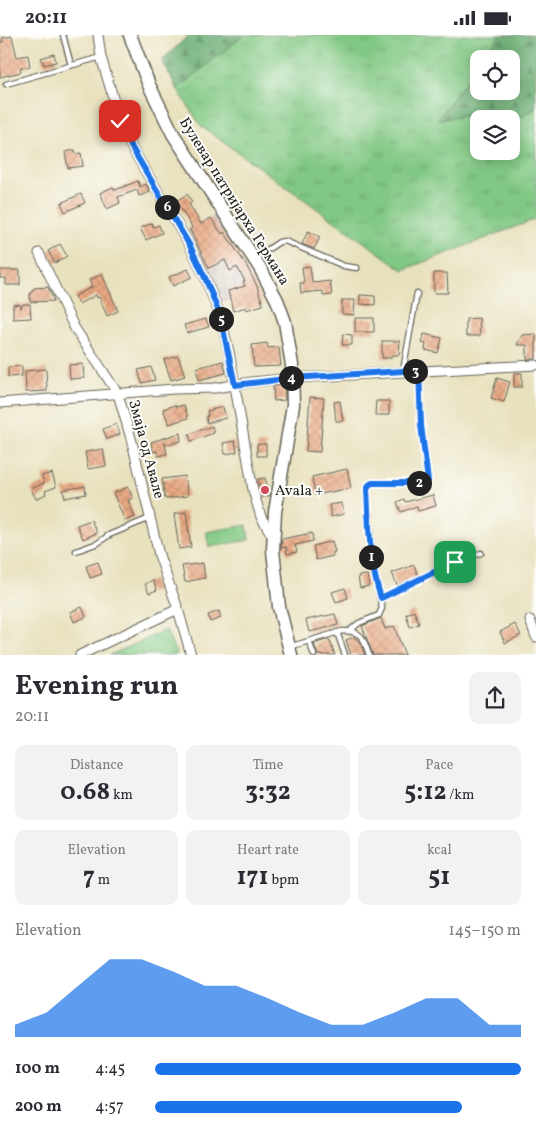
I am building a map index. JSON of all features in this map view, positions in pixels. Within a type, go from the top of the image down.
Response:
[{"type":"main road","name":"Булевар патријарха Германа","points":[[130,35],[149,85],[173,134],[254,259],[277,300],[285,322],[293,378],[293,405],[275,512],[273,537],[275,581],[289,651]]},
{"type":"street","points":[[98,35],[100,57],[120,121],[132,148],[190,246],[213,297],[227,345],[253,490],[261,517],[273,537]]},
{"type":"street","name":"Змаја од Авале","points":[[39,253],[74,327],[118,393],[159,555],[192,655]]},
{"type":"street","points":[[0,403],[118,393],[216,388],[293,378],[536,365]]},
{"type":"street","points":[[80,655],[178,609]]},
{"type":"street","points":[[530,620],[536,637]]},
{"type":"lane","points":[[63,35],[71,65]]},
{"type":"lane","points":[[6,84],[100,57]]},
{"type":"lane","points":[[254,259],[279,242],[286,241],[344,265],[357,268]]},
{"type":"lane","points":[[403,371],[417,293]]},
{"type":"lane","points":[[349,631],[359,623],[379,615],[382,608],[372,559],[367,489],[369,485],[372,483],[426,483],[428,481],[421,425],[419,370]]},
{"type":"lane","points":[[76,551],[98,543],[109,535],[151,518]]},
{"type":"lane","points":[[381,598],[455,562],[482,553]]},
{"type":"lane","points":[[289,651],[309,641],[337,632],[349,631],[357,632],[362,637],[369,655]]},
{"type":"lane","points":[[337,632],[345,655]]},
{"type":"lane","points":[[309,641],[314,655]]},
{"type":"shaded area","points":[[214,215],[246,265],[259,290],[221,302],[215,284],[187,230]]},
{"type":"green space","points":[[189,35],[244,35],[177,89],[162,60]]},
{"type":"green space","points":[[244,35],[500,35],[489,50],[470,50],[470,76],[438,120],[470,116],[470,160],[520,160],[520,116],[536,108],[536,219],[403,270],[201,126],[174,84],[220,54]]},
{"type":"green space","points":[[500,35],[536,35],[536,108],[523,116],[520,116],[520,110],[470,110],[470,116],[437,120],[470,76],[470,100],[520,100],[520,50],[489,50]]},
{"type":"green space","points":[[247,525],[249,540],[209,547],[206,532]]},
{"type":"green space","points":[[166,630],[177,655],[110,655]]},
{"type":"building","points":[[12,36],[17,57],[28,55],[30,67],[20,68],[21,72],[0,77],[0,42],[3,42],[2,38]]},
{"type":"building","points":[[54,54],[56,62],[44,65],[41,58]]},
{"type":"building","points":[[75,150],[76,154],[81,153],[83,166],[68,168],[65,152]]},
{"type":"building","points":[[138,181],[140,187],[146,184],[150,192],[139,196],[137,190],[118,197],[120,203],[107,209],[100,193],[113,187],[115,190]]},
{"type":"building","points":[[81,194],[85,203],[65,212],[61,203]]},
{"type":"building","points":[[187,194],[192,202],[189,204],[201,224],[211,218],[222,234],[224,232],[245,263],[257,286],[263,305],[246,310],[246,307],[233,311],[228,291],[245,286],[243,281],[245,281],[237,267],[230,271],[225,260],[209,268],[190,230],[192,227],[176,201]]},
{"type":"building","points":[[152,223],[153,227],[159,225],[162,233],[146,240],[140,228]]},
{"type":"building","points":[[308,231],[320,237],[314,249],[302,244]]},
{"type":"building","points":[[60,244],[67,256],[55,263],[48,251]]},
{"type":"building","points":[[310,266],[312,282],[330,281],[332,295],[323,296],[323,291],[301,293],[300,283],[304,283],[302,267]]},
{"type":"building","points":[[188,269],[192,277],[173,286],[169,277]]},
{"type":"building","points":[[0,270],[20,270],[20,285],[6,285],[6,278],[0,278]]},
{"type":"building","points":[[434,273],[447,273],[448,293],[434,293]]},
{"type":"building","points":[[102,274],[118,311],[107,316],[99,297],[97,298],[96,295],[79,304],[75,296],[92,287],[89,280]]},
{"type":"building","points":[[48,287],[54,301],[30,302],[30,294],[34,288]]},
{"type":"building","points":[[360,295],[375,296],[375,305],[360,304]]},
{"type":"building","points":[[342,300],[355,300],[354,315],[342,314]]},
{"type":"building","points":[[20,304],[20,309],[23,304],[30,304],[31,318],[13,319],[13,305]]},
{"type":"building","points":[[355,318],[374,318],[374,332],[355,332]]},
{"type":"building","points":[[479,318],[480,336],[466,336],[466,319]]},
{"type":"building","points":[[206,319],[209,327],[187,333],[184,325]]},
{"type":"building","points":[[343,334],[352,335],[352,345],[342,345]]},
{"type":"building","points":[[424,334],[442,338],[438,353],[425,350],[426,344],[422,343]]},
{"type":"building","points":[[536,334],[536,359],[527,359],[527,345],[517,345],[522,335]]},
{"type":"building","points":[[382,341],[400,341],[399,355],[391,355],[391,358],[382,358]]},
{"type":"building","points":[[267,343],[268,348],[279,347],[281,366],[254,367],[252,345]]},
{"type":"building","points":[[178,356],[185,376],[171,380],[164,360]]},
{"type":"building","points":[[223,361],[226,373],[199,380],[196,368]]},
{"type":"building","points":[[83,364],[84,378],[70,379],[69,365]]},
{"type":"building","points":[[22,366],[22,376],[8,377],[8,367]]},
{"type":"building","points":[[151,367],[155,380],[142,383],[138,370]]},
{"type":"building","points":[[46,369],[47,391],[26,392],[25,371]]},
{"type":"building","points":[[514,373],[522,373],[522,387],[514,387]]},
{"type":"building","points":[[497,378],[510,382],[504,402],[491,398]]},
{"type":"building","points":[[284,385],[285,400],[274,401],[273,386]]},
{"type":"building","points":[[310,397],[324,398],[320,452],[306,451]]},
{"type":"building","points":[[340,401],[343,421],[336,421],[334,402]]},
{"type":"building","points":[[376,401],[389,401],[389,415],[375,415]]},
{"type":"building","points":[[175,405],[176,407],[184,405],[188,418],[169,424],[163,409]]},
{"type":"building","points":[[223,407],[226,418],[207,423],[207,411]]},
{"type":"building","points":[[116,424],[120,434],[107,439],[103,429]]},
{"type":"building","points":[[212,426],[214,433],[191,441],[189,434]]},
{"type":"building","points":[[180,433],[181,441],[165,445],[167,454],[158,456],[157,451],[153,452],[151,442]]},
{"type":"building","points":[[235,441],[237,452],[225,454],[223,443]]},
{"type":"building","points":[[257,444],[266,444],[266,456],[257,456]]},
{"type":"building","points":[[103,449],[106,466],[88,469],[85,452]]},
{"type":"building","points":[[347,469],[351,488],[315,495],[312,477]]},
{"type":"building","points":[[52,473],[56,487],[45,491],[46,494],[36,499],[31,489],[44,483],[42,476]]},
{"type":"building","points":[[185,476],[188,496],[165,499],[162,479]]},
{"type":"building","points":[[265,478],[270,494],[269,496],[262,497],[258,479]]},
{"type":"building","points":[[85,486],[86,494],[65,498],[63,490]]},
{"type":"building","points":[[128,487],[133,498],[128,500],[135,517],[125,521],[113,493]]},
{"type":"building","points":[[433,495],[436,506],[418,511],[417,506],[401,512],[397,502],[404,499],[405,502]]},
{"type":"building","points":[[342,503],[344,514],[331,517],[329,505]]},
{"type":"building","points":[[186,512],[191,547],[179,549],[174,514]]},
{"type":"building","points":[[91,520],[97,533],[83,539],[77,525]]},
{"type":"building","points":[[312,533],[313,541],[295,545],[297,552],[287,554],[286,547],[281,548],[282,539]]},
{"type":"building","points":[[332,541],[335,552],[333,552],[333,556],[316,560],[313,546]]},
{"type":"building","points":[[98,562],[102,574],[90,578],[86,566]]},
{"type":"building","points":[[203,563],[205,578],[185,582],[182,566]]},
{"type":"building","points":[[414,565],[418,576],[397,585],[392,573]]},
{"type":"building","points":[[367,575],[369,586],[360,588],[358,576]]},
{"type":"building","points":[[153,580],[157,590],[149,593],[145,584]]},
{"type":"building","points":[[345,588],[348,598],[336,602],[332,592]]},
{"type":"building","points":[[82,607],[86,617],[74,622],[70,612]]},
{"type":"building","points":[[219,611],[221,618],[210,622],[208,615]]},
{"type":"building","points":[[414,611],[419,624],[410,627],[406,614]]},
{"type":"building","points":[[335,614],[338,625],[309,632],[306,620]]},
{"type":"building","points":[[381,618],[385,629],[394,626],[405,655],[373,655],[362,626]]},
{"type":"building","points":[[515,624],[521,635],[505,643],[500,632]]},
{"type":"building","points":[[354,637],[360,642],[365,655],[351,655],[346,640]]},
{"type":"building","points":[[329,639],[335,655],[318,655],[314,644]]},
{"type":"place","name":"Avala +","points":[[265,490]]},
{"type":"route","points":[[120,121],[132,148],[190,246],[206,280],[220,315],[235,385],[293,378],[419,370],[421,425],[428,481],[426,483],[372,483],[367,489],[372,559],[376,584],[381,598],[455,562]]}]
